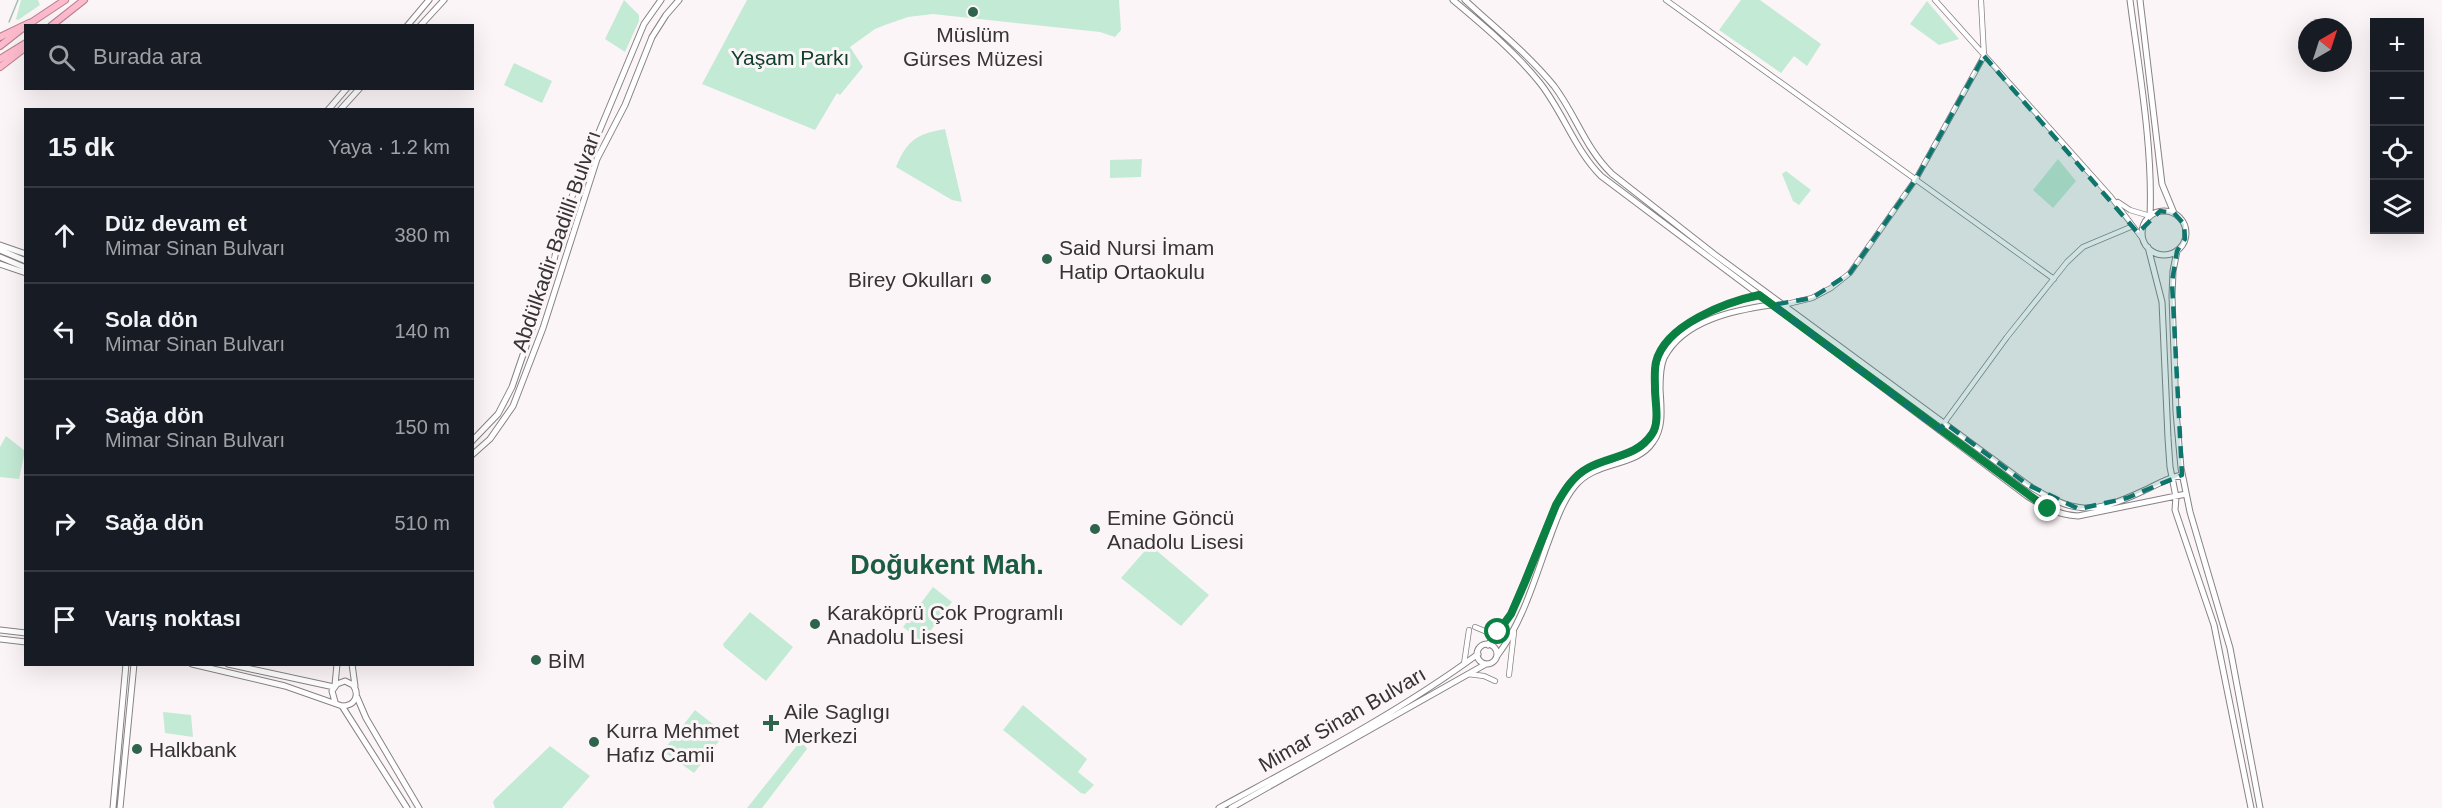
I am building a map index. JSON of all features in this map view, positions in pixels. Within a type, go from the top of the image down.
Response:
[{"type":"highway","points":[[29,24],[65,0]]},
{"type":"highway","points":[[54,24],[84,0]]},
{"type":"highway","points":[[0,37],[24,26]]},
{"type":"highway","points":[[0,46],[24,27]]},
{"type":"highway","points":[[0,59],[24,46]]},
{"type":"highway","points":[[0,67],[24,47]]},
{"type":"main road","points":[[409,24],[429,0]]},
{"type":"main road","points":[[422,24],[444,0]]},
{"type":"main road","name":"Abdülkadir Badilli Bulvarı","points":[[474,439],[498,414],[512,387],[550,276],[566,211],[644,24],[661,0]]},
{"type":"main road","name":"Abdülkadir Badilli Bulvarı","points":[[474,453],[490,439],[513,406],[543,328],[597,159],[625,105],[652,37],[679,0]]},
{"type":"main road","points":[[1453,0],[1481,24],[1541,84],[1589,165],[1601,176],[2026,496],[2062,515],[2079,516],[2103,513],[2186,494]]},
{"type":"main road","points":[[1465,0],[1529,58],[1556,88],[1597,159],[1652,207],[2028,485],[2064,506],[2079,509],[2127,498],[2172,477],[2182,475]]},
{"type":"main road","points":[[2130,0],[2145,122],[2151,193],[2150,216]]},
{"type":"main road","points":[[2140,0],[2162,184],[2174,213],[2180,218],[2186,231],[2186,239],[2177,251],[2172,296],[2176,412],[2182,475],[2230,648],[2260,808]]},
{"type":"main road","points":[[330,108],[345,90]]},
{"type":"main road","points":[[342,108],[358,90]]},
{"type":"main road","points":[[2174,213],[2160,211],[2150,216],[2144,224],[2142,238],[2156,254],[2163,255],[2177,251]]},
{"type":"main road","points":[[0,245],[24,253]]},
{"type":"main road","points":[[2148,247],[2162,302],[2172,477],[2176,497],[2175,510],[2214,625],[2251,808]]},
{"type":"main road","points":[[0,250],[24,260]]},
{"type":"main road","points":[[0,257],[24,267]]},
{"type":"main road","points":[[0,264],[24,272]]},
{"type":"main road","points":[[1771,297],[1759,295],[1740,300],[1704,315],[1668,340],[1656,361],[1656,415],[1653,433],[1638,448],[1588,468],[1565,490],[1556,505],[1511,614],[1488,645],[1480,648],[1479,660],[1486,664],[1493,662],[1514,632],[1558,517],[1573,489],[1585,476],[1644,453],[1658,435],[1661,424],[1661,368],[1671,348],[1690,331],[1736,310],[1782,305]]},
{"type":"main road","points":[[0,630],[24,633]]},
{"type":"main road","points":[[0,639],[24,642]]},
{"type":"main road","points":[[1488,645],[1495,648],[1497,656]]},
{"type":"main road","name":"Mimar Sinan Bulvarı","points":[[1220,808],[1382,716],[1437,683],[1478,654]]},
{"type":"main road","name":"Mimar Sinan Bulvarı","points":[[1231,808],[1486,664]]},
{"type":"main road","points":[[113,808],[126,666]]},
{"type":"main road","points":[[120,808],[134,666]]},
{"type":"main road","points":[[200,666],[285,686],[342,706],[407,808]]},
{"type":"main road","points":[[238,666],[334,686],[345,681],[355,688]]},
{"type":"main road","points":[[335,702],[332,695],[337,666]]},
{"type":"main road","points":[[352,666],[357,696],[366,718],[419,808]]},
{"type":"main road","points":[[342,706],[353,703],[357,696]]},
{"type":"street","points":[[1666,0],[2054,279]]},
{"type":"street","points":[[1935,0],[2111,197],[2142,238]]},
{"type":"street","points":[[1782,305],[1812,298],[1831,288],[1850,273],[1916,179],[1984,56],[1982,0]]},
{"type":"street","points":[[2111,197],[2122,206],[2150,216]]},
{"type":"street","points":[[1939,430],[2007,337],[2083,247],[2133,226]]},
{"type":"street","points":[[1464,664],[1472,629],[1498,632]]},
{"type":"street","points":[[1509,675],[1514,632]]},
{"type":"street","points":[[1467,674],[1484,676],[1495,681]]},
{"type":"highlighted area","points":[[1984,56],[2138,233],[2160,211],[2174,213],[2184,224],[2185,239],[2177,251],[2172,282],[2182,475],[2127,498],[2079,509],[2028,485],[1945,423],[1939,430],[1772,305],[1812,298],[1850,273],[1916,179]]},
{"type":"green space","points":[[21,0],[38,0],[40,5],[18,20],[16,19]]},
{"type":"green space","points":[[624,0],[639,15],[639,21],[625,52],[605,39]]},
{"type":"green space","name":"Yaşam Parkı","points":[[747,0],[1119,0],[1121,30],[1115,37],[1100,32],[933,14],[908,17],[875,29],[850,47],[863,67],[840,95],[837,93],[815,130],[702,84]]},
{"type":"green space","points":[[1741,0],[1760,0],[1821,44],[1807,66],[1794,56],[1781,73],[1719,30]]},
{"type":"green space","points":[[1927,1],[1959,39],[1939,45],[1910,24]]},
{"type":"green space","points":[[514,63],[552,81],[542,103],[504,85]]},
{"type":"green space","points":[[945,129],[962,202],[952,200],[896,167],[904,150],[914,140],[927,133]]},
{"type":"green space","points":[[1142,159],[1141,177],[1110,178],[1110,160]]},
{"type":"green space","points":[[2058,159],[2076,181],[2053,208],[2033,190]]},
{"type":"green space","points":[[1786,171],[1811,190],[1799,205],[1793,201],[1782,174]]},
{"type":"green space","points":[[6,436],[24,450],[19,479],[0,477],[0,447]]},
{"type":"green space","points":[[1150,545],[1209,595],[1181,626],[1121,578]]},
{"type":"green space","points":[[933,587],[952,602],[922,642],[903,627]]},
{"type":"green space","points":[[750,612],[793,647],[766,681],[723,644]]},
{"type":"green space","points":[[1023,705],[1087,759],[1078,772],[1094,785],[1085,794],[1003,730]]},
{"type":"green space","points":[[695,710],[723,732],[723,736],[694,773],[663,751]]},
{"type":"green space","points":[[163,712],[191,715],[193,737],[165,733]]},
{"type":"green space","points":[[803,742],[807,749],[762,808],[747,808],[799,743]]},
{"type":"green space","points":[[550,746],[590,776],[562,808],[495,808],[493,802],[495,799]]},
{"type":"waterway","points":[[9,22],[18,0]]},
{"type":"place","name":"Müslüm Gürses Müzesi","points":[[973,12]]},
{"type":"place","name":"Said Nursi İmam Hatip Ortaokulu","points":[[1047,259]]},
{"type":"place","name":"Birey Okulları","points":[[986,279]]},
{"type":"place","name":"Emine Göncü Anadolu Lisesi","points":[[1095,529]]},
{"type":"place","name":"Karaköprü Çok Programlı Anadolu Lisesi","points":[[815,624]]},
{"type":"place","name":"BİM","points":[[536,660]]},
{"type":"place","name":"Aile Saglıgı Merkezi","points":[[771,723]]},
{"type":"place","name":"Kurra Mehmet Hafız Camii","points":[[594,742]]},
{"type":"place","name":"Halkbank","points":[[137,749]]},
{"type":"district","name":"Doğukent Mah.","points":[[947,565]]},
{"type":"route","points":[[1498,632],[1511,614],[1556,505],[1565,490],[1588,468],[1638,448],[1653,433],[1656,415],[1656,361],[1668,340],[1704,315],[1759,295],[2026,496],[2048,509]]}]
